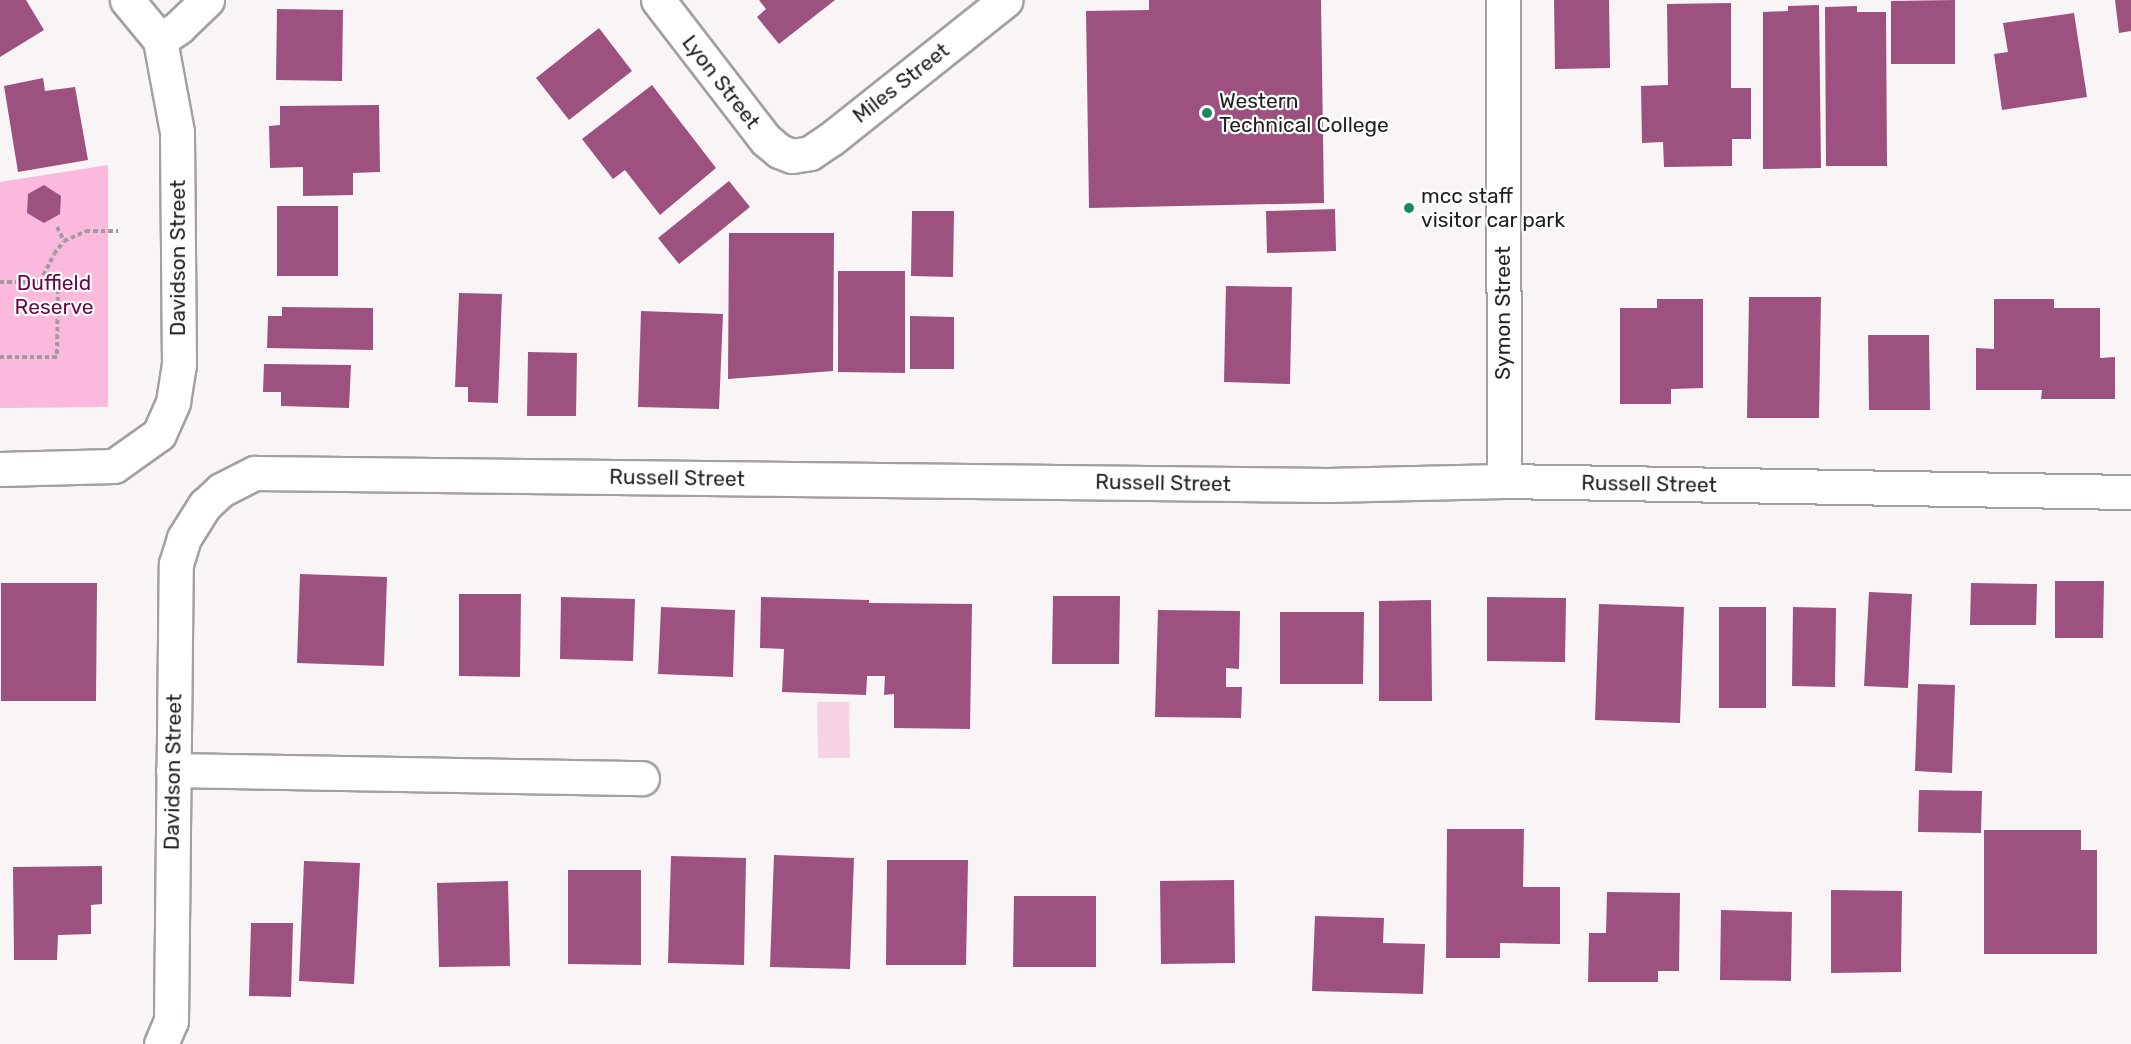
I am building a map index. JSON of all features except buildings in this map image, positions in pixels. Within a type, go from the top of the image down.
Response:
[{"type":"street","points":[[127,0],[160,40],[180,27],[207,0]]},
{"type":"street","name":"Lyon Street","points":[[658,0],[766,140],[779,151],[792,156]]},
{"type":"street","name":"Miles Street","points":[[792,156],[810,153],[831,138],[1006,0]]},
{"type":"street","name":"Symon Street","points":[[1503,0],[1504,481]]},
{"type":"street","name":"Davidson Street","points":[[0,469],[114,466],[128,459],[159,434],[173,402],[179,365],[177,132],[160,40]]},
{"type":"street","name":"Russell Street","points":[[205,505],[221,490],[255,473],[1303,485],[1504,481],[2131,492]]},
{"type":"street","name":"Davidson Street","points":[[161,1044],[171,1021],[176,564],[184,538],[205,505]]},
{"type":"street","points":[[173,770],[642,778]]},
{"type":"path","points":[[57,227],[64,241]]},
{"type":"path","points":[[40,282],[54,254],[64,241],[86,231],[118,231]]},
{"type":"path","points":[[0,282],[58,282],[57,357],[0,357]]},
{"type":"green space","name":"Duffield Reserve","points":[[108,165],[108,407],[0,408],[0,182]]},
{"type":"shaded area","points":[[817,702],[849,702],[850,758],[818,758]]},
{"type":"place","name":"Western Technical College","points":[[1207,113]]},
{"type":"place","name":"mcc staff visitor car park","points":[[1409,208]]}]
